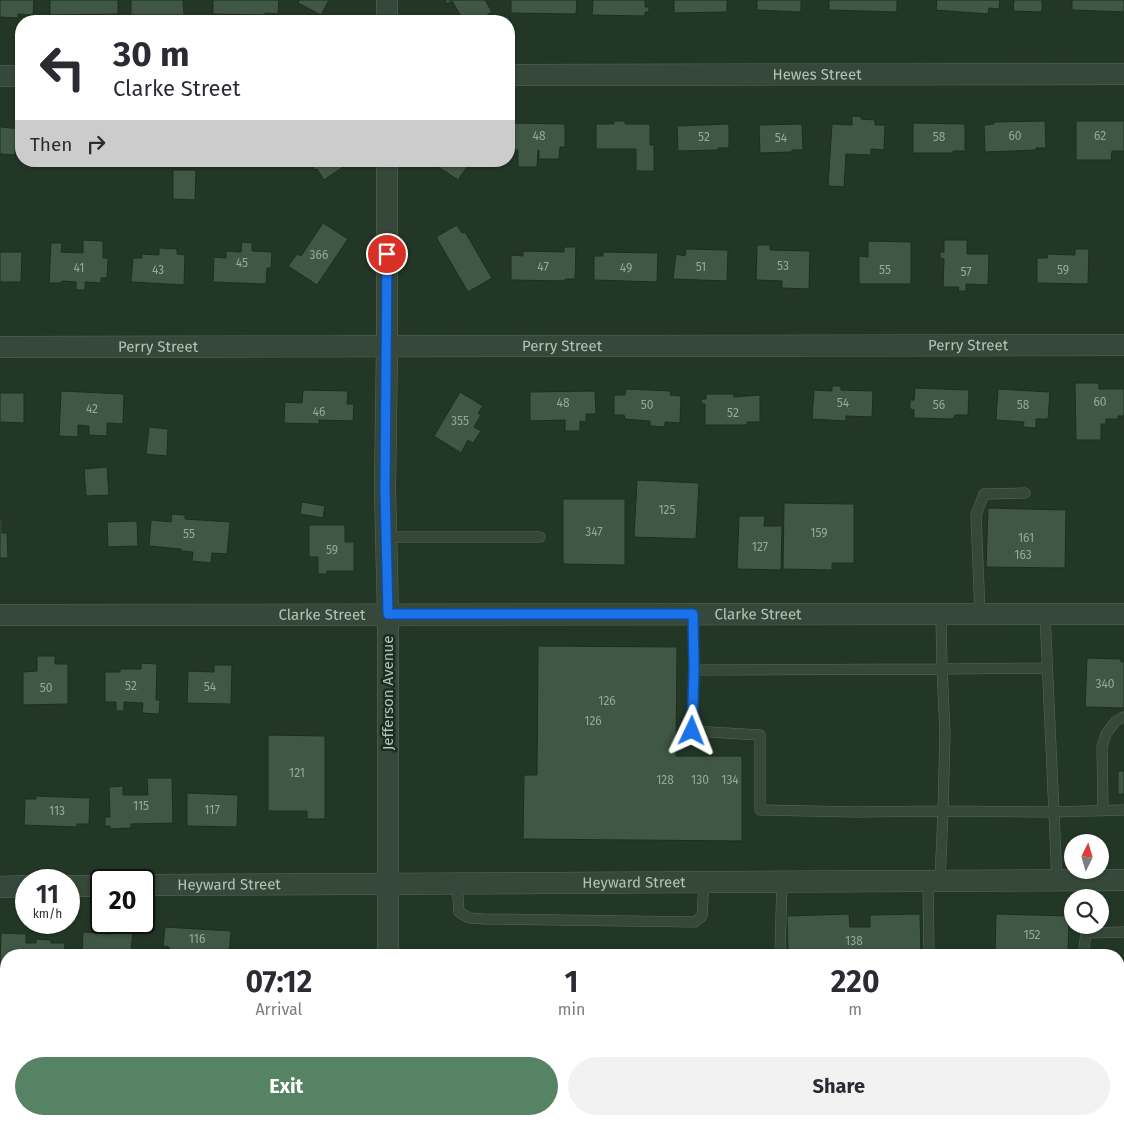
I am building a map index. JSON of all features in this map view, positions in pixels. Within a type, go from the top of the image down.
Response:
[{"type":"street","points":[[387,0],[387,15]]},
{"type":"street","name":"Hewes Street","points":[[515,75],[1124,74]]},
{"type":"street","points":[[0,76],[15,76]]},
{"type":"street","name":"Jefferson Avenue","points":[[387,167],[385,489],[388,614],[388,949]]},
{"type":"street","name":"Perry Street","points":[[0,347],[1124,346]]},
{"type":"street","name":"Clarke Street","points":[[0,615],[1124,614]]},
{"type":"street","name":"Heyward Street","points":[[155,886],[1124,880]]},
{"type":"street","points":[[0,887],[15,886]]},
{"type":"lane","points":[[980,614],[976,515],[984,494],[1025,493]]},
{"type":"lane","points":[[386,536],[540,537]]},
{"type":"lane","points":[[693,614],[692,731],[760,734],[760,810],[857,812],[1124,810]]},
{"type":"lane","points":[[929,949],[934,881],[943,811],[945,732],[941,614]]},
{"type":"lane","points":[[1045,614],[1056,880]]},
{"type":"lane","points":[[694,670],[1047,668]]},
{"type":"lane","points":[[1103,811],[1102,747],[1106,734],[1115,722],[1124,717]]},
{"type":"lane","points":[[457,883],[459,912],[469,918],[695,922],[702,916],[704,882]]},
{"type":"lane","points":[[780,949],[782,882]]},
{"type":"lane","points":[[1083,949],[1086,932],[1124,932]]},
{"type":"building","points":[[0,0],[34,0],[33,15],[18,14],[15,15],[15,18],[0,17]]},
{"type":"building","points":[[50,0],[118,0],[118,14],[50,15]]},
{"type":"building","points":[[131,0],[183,0],[184,15],[131,15]]},
{"type":"building","points":[[213,0],[279,0],[278,14],[213,14]]},
{"type":"building","points":[[299,0],[329,0],[321,15],[298,3]]},
{"type":"building","points":[[444,0],[485,0],[492,12],[487,15],[460,15],[452,1],[447,4]]},
{"type":"building","points":[[511,0],[577,0],[576,14],[511,13]]},
{"type":"building","points":[[593,0],[645,0],[645,7],[649,7],[649,12],[645,12],[645,16],[592,15]]},
{"type":"building","points":[[674,0],[727,0],[727,12],[674,13]]},
{"type":"building","points":[[757,0],[801,0],[801,12],[757,10]]},
{"type":"building","points":[[829,0],[897,0],[897,12],[829,10]]},
{"type":"building","points":[[937,0],[1000,0],[999,9],[989,8],[988,14],[936,10]]},
{"type":"building","points":[[1014,0],[1042,0],[1042,12],[1013,11]]},
{"type":"building","points":[[1072,0],[1124,0],[1124,12],[1072,10]]},
{"type":"building","points":[[852,116],[875,120],[875,125],[885,125],[884,150],[871,149],[871,155],[846,154],[844,187],[828,186],[832,124],[852,125]]},
{"type":"building","points":[[1,120],[1,127],[15,128],[15,155],[0,154]]},
{"type":"building","points":[[614,121],[625,121],[625,124],[650,124],[650,145],[654,145],[654,171],[636,171],[636,149],[596,149],[596,124],[614,124]]},
{"type":"building","points":[[1045,121],[1046,148],[985,152],[984,125],[994,124],[994,122]]},
{"type":"building","points":[[1076,121],[1124,121],[1124,151],[1112,151],[1111,160],[1076,160]]},
{"type":"building","points":[[515,123],[565,124],[565,147],[560,147],[559,159],[539,159],[538,150],[537,167],[518,167],[518,150],[515,150]]},
{"type":"building","points":[[913,123],[965,124],[965,151],[953,151],[953,153],[913,153]]},
{"type":"building","points":[[729,124],[729,148],[678,151],[677,126]]},
{"type":"building","points":[[802,124],[803,150],[760,153],[759,125]]},
{"type":"building","points":[[313,167],[343,167],[324,180],[317,169],[315,170]]},
{"type":"building","points":[[438,167],[467,167],[458,180]]},
{"type":"building","points":[[173,170],[196,170],[195,200],[173,199]]},
{"type":"building","points":[[323,223],[348,239],[317,285],[288,266],[297,254],[301,256]]},
{"type":"building","points":[[457,225],[462,233],[465,232],[492,278],[468,292],[436,237]]},
{"type":"building","points":[[83,240],[103,241],[103,258],[108,258],[107,278],[101,278],[101,283],[85,282],[85,290],[76,290],[76,282],[62,281],[62,283],[49,283],[51,243],[62,243],[61,252],[83,253]]},
{"type":"building","points":[[944,240],[967,240],[967,254],[989,254],[988,285],[966,284],[966,291],[958,291],[959,287],[943,287],[944,259],[940,258],[940,252],[944,252]]},
{"type":"building","points":[[868,241],[911,242],[911,284],[859,284],[859,256],[868,257]]},
{"type":"building","points":[[242,242],[252,243],[252,251],[272,252],[271,268],[267,268],[266,284],[213,282],[214,257],[226,258],[226,251],[241,252]]},
{"type":"building","points":[[757,245],[770,245],[770,250],[810,251],[809,289],[782,288],[782,281],[756,280]]},
{"type":"building","points":[[564,247],[576,247],[575,279],[565,279],[565,281],[511,280],[511,255],[523,256],[523,251],[564,252]]},
{"type":"building","points":[[159,248],[177,249],[177,254],[185,255],[184,285],[131,282],[133,258],[142,258],[142,254],[159,255]]},
{"type":"building","points":[[686,249],[728,250],[727,281],[673,279],[676,254],[685,256]]},
{"type":"building","points":[[1075,249],[1089,249],[1088,284],[1037,283],[1037,258],[1047,258],[1048,254],[1075,255]]},
{"type":"building","points":[[0,252],[22,252],[21,282],[0,282]]},
{"type":"building","points":[[603,252],[658,253],[657,282],[594,280],[594,256],[603,256]]},
{"type":"building","points":[[1075,383],[1099,383],[1099,389],[1124,389],[1124,416],[1118,416],[1118,419],[1106,419],[1106,424],[1101,424],[1101,440],[1076,440]]},
{"type":"building","points":[[832,386],[841,386],[841,390],[873,391],[872,417],[846,416],[846,421],[812,419],[814,390],[832,391]]},
{"type":"building","points":[[915,388],[969,390],[968,415],[955,415],[953,419],[914,418],[914,410],[910,409],[910,400],[914,400]]},
{"type":"building","points":[[626,389],[671,391],[670,395],[681,396],[680,423],[665,422],[665,427],[650,426],[650,421],[625,419],[624,415],[614,415],[614,395],[625,395]]},
{"type":"building","points":[[998,389],[1050,392],[1048,419],[1036,419],[1036,428],[1023,427],[1024,422],[996,420]]},
{"type":"building","points":[[303,390],[348,391],[347,404],[354,404],[353,421],[319,420],[319,424],[284,423],[285,402],[302,403]]},
{"type":"building","points":[[61,391],[124,394],[123,424],[107,423],[107,436],[89,435],[89,426],[78,425],[78,437],[59,436]]},
{"type":"building","points":[[595,391],[596,414],[586,414],[586,422],[580,421],[580,431],[565,431],[565,420],[530,421],[530,392]]},
{"type":"building","points":[[460,392],[483,406],[478,413],[481,415],[474,427],[481,431],[473,443],[468,440],[461,453],[434,436]]},
{"type":"building","points":[[0,393],[24,393],[24,423],[0,422]]},
{"type":"building","points":[[706,394],[733,394],[734,397],[760,395],[760,422],[747,422],[747,425],[705,425],[705,404],[702,404],[701,399],[706,399]]},
{"type":"building","points":[[149,427],[168,429],[167,456],[146,454]]},
{"type":"building","points":[[107,467],[109,495],[86,496],[84,469]]},
{"type":"building","points":[[637,480],[699,483],[696,539],[634,537]]},
{"type":"building","points":[[563,499],[625,499],[625,565],[563,564]]},
{"type":"building","points":[[302,502],[325,506],[323,518],[300,514]]},
{"type":"building","points":[[784,503],[854,504],[854,563],[832,563],[832,570],[783,569]]},
{"type":"building","points":[[988,508],[1066,510],[1065,568],[986,567]]},
{"type":"building","points":[[172,514],[185,515],[185,519],[230,522],[227,554],[212,553],[211,563],[192,561],[193,552],[149,546],[151,520],[171,522]]},
{"type":"building","points":[[739,516],[765,516],[764,526],[782,526],[781,570],[737,569]]},
{"type":"building","points":[[0,518],[2,518],[2,533],[7,533],[8,558],[0,558]]},
{"type":"building","points":[[137,521],[138,546],[108,547],[107,522]]},
{"type":"building","points":[[309,525],[345,525],[345,542],[354,542],[354,571],[327,571],[327,574],[318,574],[318,557],[309,557]]},
{"type":"building","points":[[538,646],[677,647],[676,756],[742,756],[742,841],[523,839],[524,775],[537,775]]},
{"type":"building","points":[[37,656],[55,656],[55,664],[68,664],[68,704],[23,705],[23,672],[37,671]]},
{"type":"building","points":[[1087,658],[1121,659],[1121,662],[1124,662],[1124,708],[1085,707]]},
{"type":"building","points":[[141,663],[157,664],[156,700],[160,700],[159,714],[142,713],[143,703],[124,702],[124,711],[116,711],[116,702],[105,702],[105,672],[120,672],[120,669],[141,669]]},
{"type":"building","points":[[214,665],[232,665],[231,704],[187,703],[188,671],[214,672]]},
{"type":"building","points":[[268,735],[325,736],[325,819],[307,819],[307,811],[268,811]]},
{"type":"building","points":[[1118,771],[1124,771],[1124,794],[1118,794]]},
{"type":"building","points":[[147,778],[172,778],[173,823],[131,824],[131,828],[110,829],[110,826],[105,826],[105,817],[110,817],[109,787],[123,786],[123,795],[148,795]]},
{"type":"building","points":[[187,793],[238,795],[237,827],[187,826]]},
{"type":"building","points":[[36,796],[90,798],[89,824],[77,824],[77,827],[24,825],[25,799],[36,799]]},
{"type":"building","points":[[849,914],[850,927],[870,927],[870,915],[920,914],[921,949],[788,949],[787,916]]},
{"type":"building","points":[[996,914],[1064,916],[1064,934],[1069,934],[1068,949],[995,949]]},
{"type":"building","points":[[165,927],[231,931],[230,949],[169,949],[169,947],[163,946]]},
{"type":"building","points":[[83,932],[90,934],[133,934],[131,949],[82,949]]},
{"type":"building","points":[[1,933],[26,934],[26,943],[36,943],[36,939],[51,940],[51,943],[65,943],[64,949],[1,949]]},
{"type":"route","points":[[387,254],[385,489],[388,614],[693,614],[692,731]]}]
